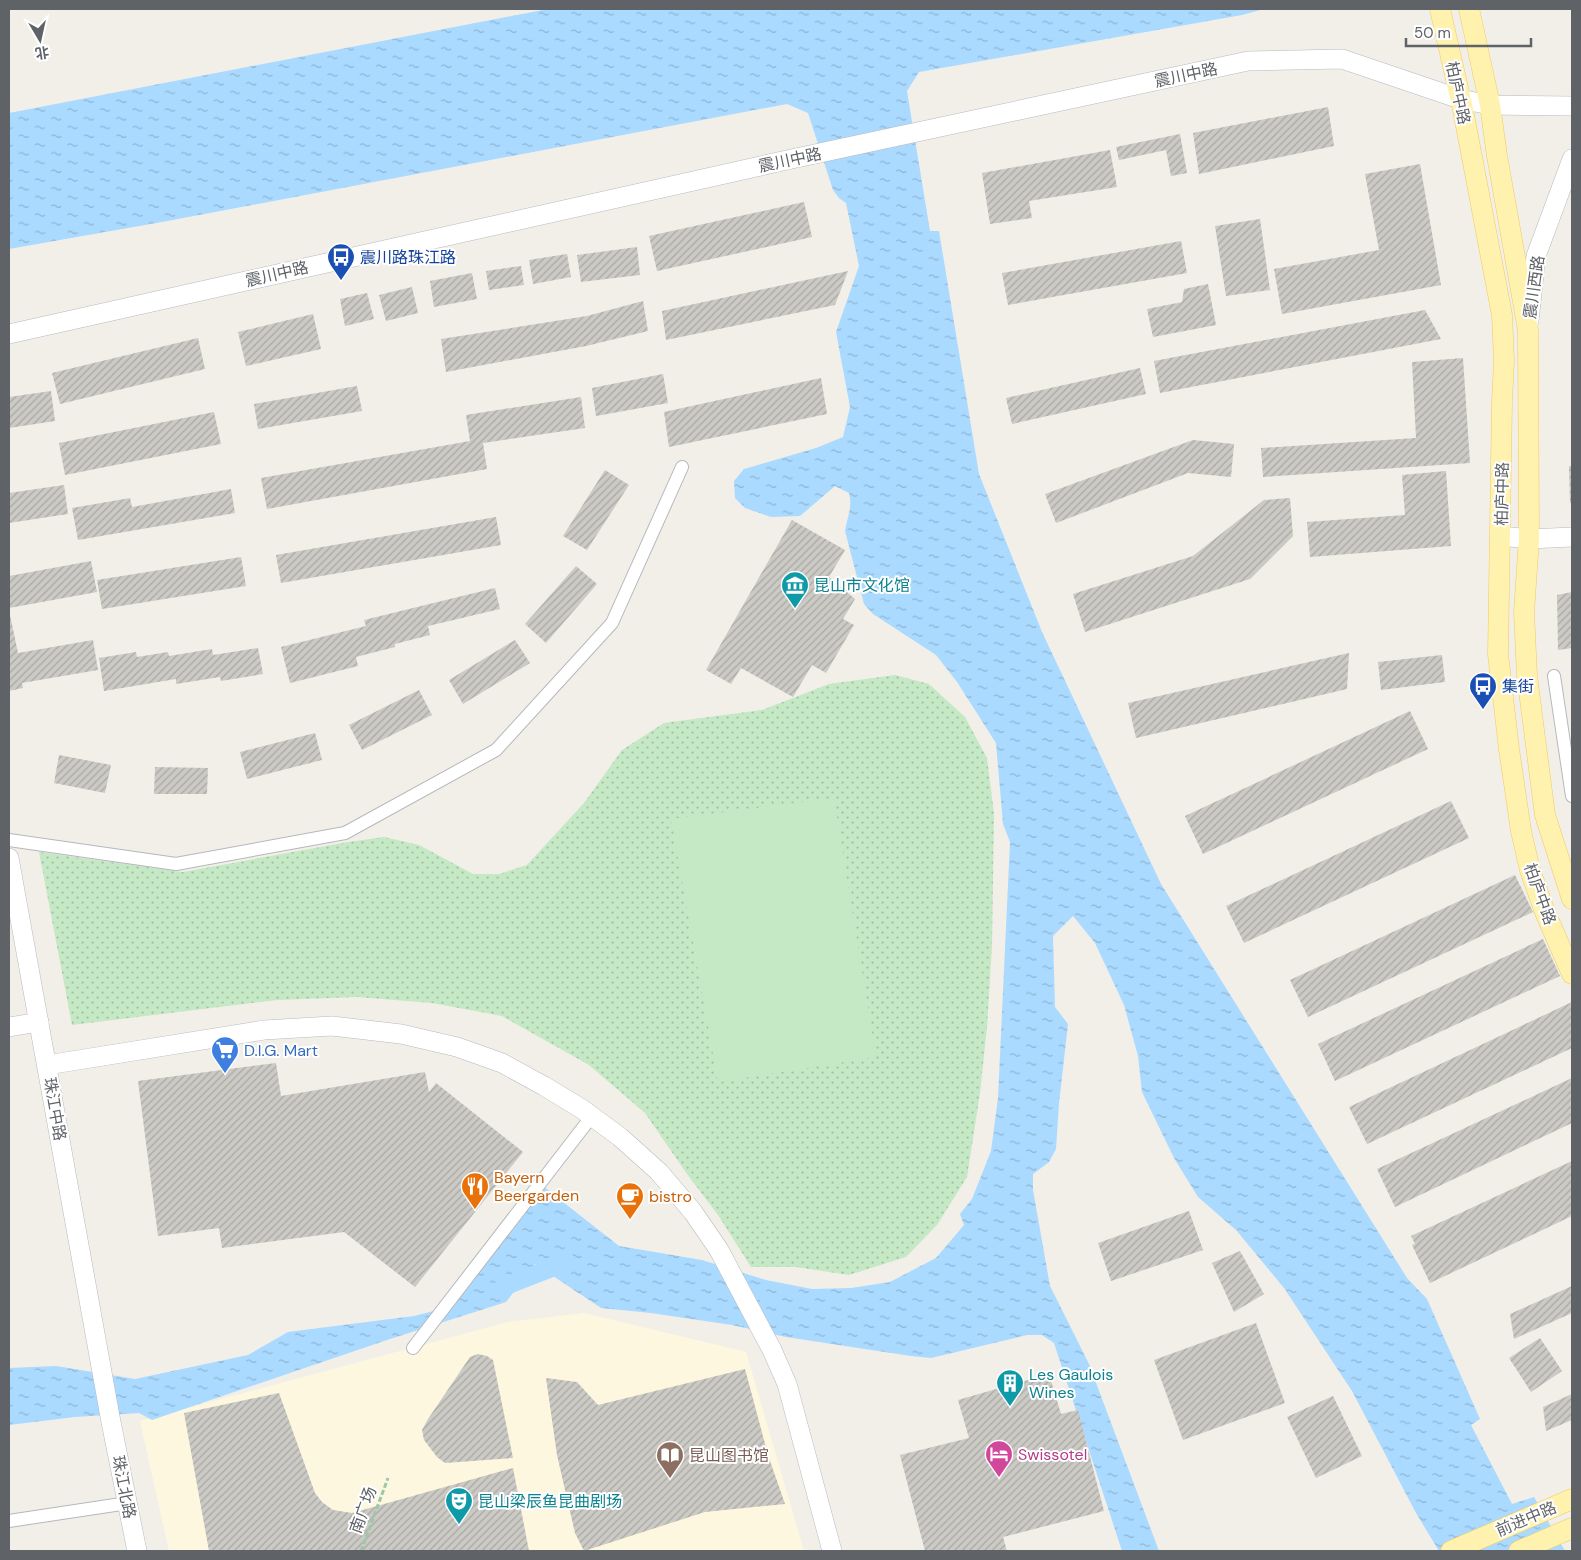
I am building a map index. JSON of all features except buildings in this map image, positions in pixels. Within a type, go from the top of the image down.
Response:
[{"type":"main road","name":"柏庐中路","points":[[1440,9],[1460,99],[1502,316],[1504,361],[1498,654],[1509,750],[1521,831],[1530,870],[1545,912],[1572,974]]},
{"type":"main road","name":"柏庐中路","points":[[1469,9],[1490,106],[1528,330],[1529,539],[1524,612],[1527,676],[1545,815],[1572,900]]},
{"type":"main road","name":"前进中路","points":[[1451,1551],[1572,1499]]},
{"type":"main road","name":"前进中路","points":[[1519,1551],[1571,1528]]},
{"type":"street","name":"震川中路","points":[[9,334],[787,160],[1248,61],[1342,59],[1460,99],[1490,106],[1572,106]]},
{"type":"street","name":"震川西路","points":[[1528,330],[1536,256],[1572,159]]},
{"type":"street","points":[[9,840],[176,864],[308,840],[345,832],[496,750],[612,623],[682,467]]},
{"type":"street","points":[[1501,536],[1529,539],[1572,537]]},
{"type":"street","points":[[1554,676],[1572,796]]},
{"type":"street","name":"珠江中路","points":[[9,858],[48,1065],[111,1422]]},
{"type":"street","points":[[9,1027],[40,1022]]},
{"type":"street","points":[[48,1065],[264,1030],[332,1026],[401,1034],[457,1046],[502,1063],[544,1086],[592,1116],[620,1137],[659,1172],[693,1212],[719,1250],[772,1350],[787,1384],[832,1551]]},
{"type":"street","points":[[413,1348],[592,1116]]},
{"type":"street","name":"珠江北路","points":[[111,1422],[137,1551]]},
{"type":"street","points":[[9,1521],[128,1503]]},
{"type":"path","name":"南广场","points":[[361,1551],[388,1478]]},
{"type":"shaded area","points":[[584,1313],[746,1352],[804,1551],[169,1551],[140,1421],[508,1322]]},
{"type":"green space","points":[[895,675],[929,684],[965,717],[987,758],[994,814],[992,945],[987,1027],[980,1093],[967,1177],[937,1225],[906,1257],[849,1275],[796,1267],[751,1267],[718,1215],[645,1113],[589,1065],[502,1016],[432,1003],[357,997],[277,1000],[72,1025],[39,852],[183,872],[384,837],[419,845],[473,874],[499,874],[527,865],[584,803],[622,750],[664,723],[762,710],[829,684]]},
{"type":"green space","points":[[834,798],[876,1057],[718,1082],[671,819]]},
{"type":"water","points":[[548,9],[1264,9],[1242,15],[919,72],[907,91],[930,231],[939,231],[979,474],[1042,632],[1161,884],[1407,1278],[1427,1299],[1480,1419],[1471,1425],[1512,1504],[1534,1497],[1565,1551],[1439,1551],[1416,1513],[1352,1391],[1284,1288],[1236,1230],[1198,1197],[1174,1158],[1142,1092],[1138,1056],[1124,1005],[1095,943],[1073,916],[1053,936],[1055,1007],[1068,1024],[1056,1149],[1049,1162],[1033,1174],[1033,1190],[1050,1286],[1089,1364],[1159,1551],[1122,1551],[1054,1343],[1042,1335],[1027,1335],[931,1358],[911,1356],[786,1337],[732,1325],[601,1308],[535,1264],[506,1302],[387,1340],[152,1420],[139,1413],[75,1417],[9,1425],[9,1368],[56,1366],[135,1379],[248,1355],[288,1332],[414,1316],[449,1307],[544,1187],[619,1246],[702,1260],[766,1280],[812,1289],[851,1288],[890,1282],[936,1258],[964,1225],[960,1214],[972,1199],[991,1151],[998,1098],[1010,842],[1003,824],[996,743],[957,682],[936,655],[873,614],[864,604],[845,531],[850,508],[849,493],[835,486],[800,516],[771,517],[745,508],[735,498],[734,481],[744,469],[816,448],[843,437],[850,407],[836,332],[859,266],[846,203],[833,190],[808,113],[787,104],[9,249],[9,113]]},
{"type":"waterway","points":[[503,1287],[567,1262]]},
{"type":"place","name":"震川路珠江路","points":[[341,281]]},
{"type":"place","name":"昆山市文化馆","points":[[795,609]]},
{"type":"place","name":"集街","points":[[1483,710]]},
{"type":"place","name":"D.I.G. Mart","points":[[225,1074]]},
{"type":"place","name":"Bayern Beergarden","points":[[475,1210]]},
{"type":"place","name":"bistro","points":[[630,1220]]},
{"type":"place","name":"Les Gaulois Wines","points":[[1010,1407]]},
{"type":"place","name":"Swissotel","points":[[999,1478]]},
{"type":"place","name":"昆山图书馆","points":[[670,1479]]},
{"type":"place","name":"昆山梁辰鱼昆曲剧场","points":[[459,1525]]}]
